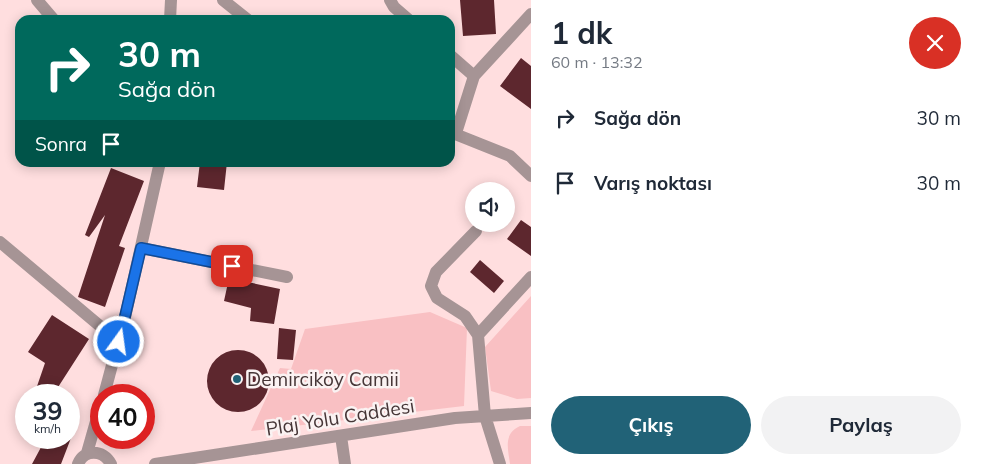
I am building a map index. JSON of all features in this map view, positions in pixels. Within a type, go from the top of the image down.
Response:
[{"type":"street","points":[[37,0],[50,15]]},
{"type":"street","points":[[170,15],[171,0]]},
{"type":"street","points":[[224,0],[242,15]]},
{"type":"street","points":[[390,0],[394,7],[403,15]]},
{"type":"street","points":[[455,127],[474,76],[531,14]]},
{"type":"street","points":[[455,60],[474,76]]},
{"type":"street","points":[[455,133],[510,156],[531,176]]},
{"type":"street","points":[[107,384],[119,342],[159,167]]},
{"type":"street","points":[[475,232],[436,272],[431,286],[437,298],[465,316],[478,335],[485,416],[500,464]]},
{"type":"street","points":[[3,244],[119,342]]},
{"type":"street","points":[[141,248],[287,277]]},
{"type":"street","points":[[478,335],[531,277]]},
{"type":"street","name":"Plaj Yolu Caddesi","points":[[155,464],[455,418],[531,413]]},
{"type":"street","points":[[341,436],[345,464]]},
{"type":"street","points":[[88,453],[90,445]]},
{"type":"street","points":[[78,464],[83,456],[88,453],[98,453],[108,459],[110,464]]},
{"type":"shaded area","points":[[531,296],[531,398],[517,399],[491,391],[485,347]]},
{"type":"shaded area","points":[[430,312],[467,328],[464,406],[251,431],[280,368],[291,369],[305,329]]},
{"type":"shaded area","points":[[520,426],[531,426],[531,464],[510,464],[509,437]]},
{"type":"building","points":[[460,0],[494,0],[496,34],[463,36]]},
{"type":"building","points":[[521,58],[531,66],[531,109],[500,86]]},
{"type":"building","points":[[199,167],[226,167],[224,190],[197,187]]},
{"type":"building","points":[[111,168],[144,181],[119,246],[125,248],[105,307],[78,297],[105,215],[89,237],[85,235]]},
{"type":"building","points":[[521,220],[531,227],[531,256],[507,239],[512,232],[515,232],[515,228]]},
{"type":"building","points":[[480,260],[504,281],[494,293],[470,272]]},
{"type":"building","points":[[229,278],[280,289],[274,324],[250,321],[251,308],[224,301]]},
{"type":"building","points":[[52,315],[89,339],[60,384],[38,384],[45,363],[28,352]]},
{"type":"building","points":[[279,328],[296,330],[293,360],[277,359]]},
{"type":"building","name":"Demirciköy Camii","points":[[232,350],[244,350],[260,359],[267,369],[269,381],[267,393],[260,403],[244,412],[232,412],[221,407],[212,398],[207,387],[207,375],[212,364],[221,355]]},
{"type":"building","points":[[40,449],[67,449],[61,464],[32,464]]},
{"type":"place","name":"Demirciköy Camii","points":[[237,379]]},
{"type":"route","points":[[119,342],[141,248],[232,266]]}]
